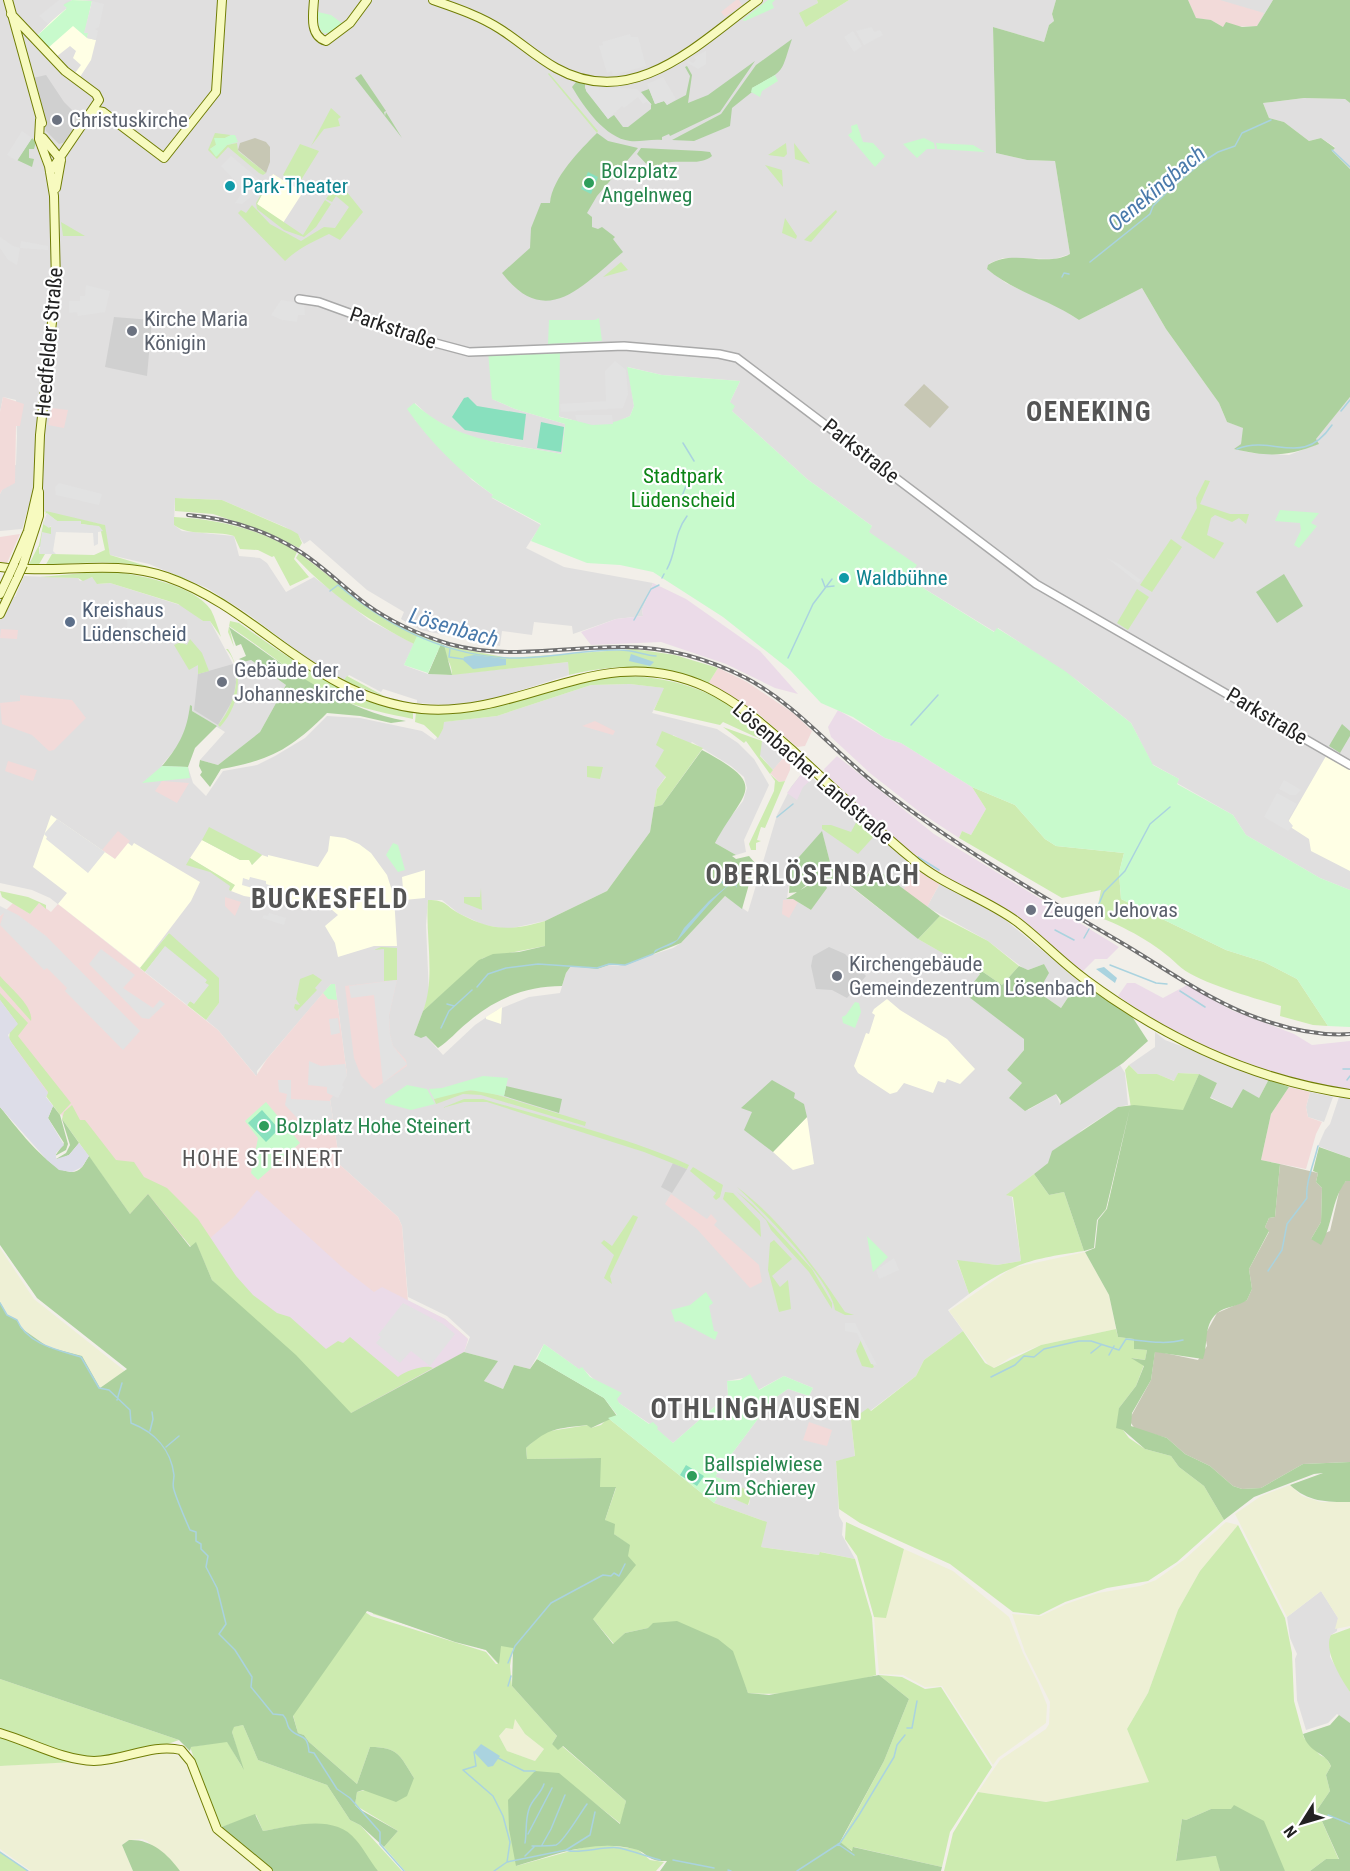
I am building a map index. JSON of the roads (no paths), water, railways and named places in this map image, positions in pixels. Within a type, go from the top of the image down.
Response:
[{"type":"main road","points":[[8,0],[43,136],[61,160]]},
{"type":"main road","points":[[89,116],[98,111],[103,112],[164,158],[216,92],[222,0]]},
{"type":"main road","points":[[314,0],[314,29],[318,37],[326,41],[350,23],[367,0]]},
{"type":"main road","points":[[433,0],[492,24],[565,73],[609,81],[633,79],[664,68],[758,0]]},
{"type":"main road","points":[[11,14],[65,71],[96,94],[99,100],[61,160],[50,172]]},
{"type":"main road","points":[[18,38],[20,31],[27,31]]},
{"type":"main road","name":"Heedfelder Straße","points":[[0,594],[18,564],[38,488],[40,435],[56,284],[54,196],[50,172],[39,139],[40,120]]},
{"type":"main road","points":[[43,136],[55,147],[68,147]]},
{"type":"main road","name":"Heedfelder Straße","points":[[54,196],[61,160]]},
{"type":"main road","name":"Lösenbacher Landstraße","points":[[0,567],[34,571],[105,566],[136,569],[165,576],[221,604],[298,659],[334,681],[370,697],[406,706],[441,710],[493,704],[569,680],[615,671],[655,673],[702,686],[756,718],[919,865],[1016,921],[1082,977],[1162,1031],[1201,1051],[1283,1081],[1350,1094]]},
{"type":"main road","name":"Heedfelder Straße","points":[[0,615],[10,579]]},
{"type":"main road","points":[[0,1734],[62,1755],[88,1760],[106,1760],[138,1751],[181,1749],[191,1762],[217,1829],[268,1871]]},
{"type":"street","name":"Parkstraße","points":[[298,299],[319,302],[423,340],[469,352],[624,346],[719,354],[737,358],[1036,584],[1350,765]]},
{"type":"water","points":[[631,654],[654,662],[650,666],[629,661]]},
{"type":"water","points":[[474,655],[506,659],[506,665],[473,669],[463,660],[464,657]]},
{"type":"water","points":[[730,870],[740,873],[736,882],[737,888],[733,882],[678,940],[653,954],[655,950],[677,940],[684,928],[709,901],[733,881],[735,875],[724,884],[721,883]]},
{"type":"water","points":[[1104,967],[1117,978],[1115,983],[1096,969]]},
{"type":"water","points":[[481,1744],[500,1756],[493,1766],[488,1767],[474,1752]]},
{"type":"waterway","name":"Oenekingbach","points":[[1090,262],[1150,214],[1153,206],[1201,163],[1218,152],[1235,146],[1242,133],[1271,120]]},
{"type":"waterway","name":"Oenekingbach","points":[[1332,150],[1350,167]]},
{"type":"waterway","points":[[1062,277],[1064,273],[1069,274]]},
{"type":"waterway","points":[[1341,411],[1350,400]]},
{"type":"waterway","points":[[1237,449],[1250,445],[1299,448],[1310,445],[1321,438],[1332,425]]},
{"type":"waterway","points":[[683,443],[694,461]]},
{"type":"waterway","points":[[682,496],[692,471]]},
{"type":"waterway","points":[[667,569],[679,530],[687,516]]},
{"type":"waterway","points":[[662,578],[664,574]]},
{"type":"waterway","points":[[822,579],[825,587],[834,586]]},
{"type":"waterway","points":[[788,658],[813,604],[832,579]]},
{"type":"waterway","name":"Lösenbach","points":[[330,591],[338,585],[397,626],[463,652],[511,658],[625,650],[656,656]]},
{"type":"waterway","points":[[634,620],[651,589],[659,585]]},
{"type":"waterway","points":[[450,649],[449,657],[463,659]]},
{"type":"waterway","points":[[911,725],[938,695]]},
{"type":"waterway","points":[[777,817],[793,804]]},
{"type":"waterway","points":[[1093,918],[1104,892],[1125,871],[1150,824],[1170,807]]},
{"type":"waterway","name":"Lösenbach","points":[[918,857],[939,870]]},
{"type":"waterway","points":[[1084,938],[1089,929]]},
{"type":"waterway","name":"Lösenbach","points":[[1055,930],[1074,940]]},
{"type":"waterway","points":[[477,987],[488,974],[506,968],[538,964],[597,968],[609,964],[625,965],[653,954]]},
{"type":"waterway","name":"Lösenbach","points":[[1110,965],[1156,983],[1167,984]]},
{"type":"waterway","points":[[441,1028],[449,1011],[472,990]]},
{"type":"waterway","name":"Lösenbach","points":[[1180,991],[1205,1007]]},
{"type":"waterway","points":[[447,1004],[454,1006]]},
{"type":"waterway","name":"Lösenbach","points":[[1343,1069],[1350,1069]]},
{"type":"waterway","points":[[1347,1080],[1350,1076]]},
{"type":"waterway","points":[[1268,1271],[1282,1250],[1287,1224],[1307,1198],[1318,1146]]},
{"type":"waterway","points":[[0,1303],[7,1315],[17,1320],[28,1335],[53,1349],[81,1357],[99,1388],[109,1390],[130,1410],[131,1423],[147,1431],[165,1449],[172,1466],[173,1488],[179,1505],[190,1530],[196,1532],[196,1541],[201,1544],[201,1549],[208,1556],[206,1567],[217,1588],[226,1624],[219,1634],[235,1650],[252,1677],[251,1687],[273,1714],[283,1715],[289,1728],[304,1738],[309,1752],[314,1753],[337,1789],[350,1798],[380,1832],[380,1844],[404,1871]]},
{"type":"waterway","points":[[991,1377],[1015,1365],[1024,1356],[1034,1357],[1044,1349],[1079,1341],[1091,1341],[1119,1350],[1126,1339],[1148,1342],[1183,1340]]},
{"type":"waterway","points":[[1091,1353],[1101,1345]]},
{"type":"waterway","points":[[1109,1355],[1114,1346]]},
{"type":"waterway","points":[[117,1400],[122,1383]]},
{"type":"waterway","points":[[150,1431],[152,1412]]},
{"type":"waterway","points":[[166,1447],[179,1436]]},
{"type":"waterway","points":[[508,1663],[515,1646],[551,1603],[603,1575],[611,1576],[614,1573],[619,1576],[625,1564]]},
{"type":"waterway","points":[[508,1686],[511,1676]]},
{"type":"waterway","points":[[907,1728],[912,1728],[917,1701]]},
{"type":"waterway","points":[[797,1871],[840,1843],[894,1757],[897,1745],[905,1735]]},
{"type":"waterway","points":[[474,1752],[476,1766],[463,1770],[493,1796],[503,1816],[510,1842],[507,1862],[494,1871]]},
{"type":"waterway","points":[[498,1758],[524,1771],[535,1771]]},
{"type":"waterway","points":[[525,1843],[529,1809],[544,1784]]},
{"type":"waterway","points":[[528,1834],[552,1788]]},
{"type":"waterway","points":[[542,1845],[565,1795]]},
{"type":"waterway","points":[[532,1846],[559,1843],[587,1804]]},
{"type":"waterway","points":[[566,1850],[590,1835],[595,1812]]},
{"type":"waterway","points":[[1328,1815],[1350,1824]]},
{"type":"waterway","points":[[838,1844],[854,1855]]},
{"type":"waterway","points":[[525,1856],[534,1847]]},
{"type":"waterway","points":[[507,1862],[566,1850],[614,1847],[660,1860]]},
{"type":"waterway","points":[[0,1852],[28,1871]]},
{"type":"waterway","points":[[673,1860],[714,1868]]},
{"type":"railway","points":[[188,515],[231,522],[273,537],[308,557],[385,617],[449,644],[471,649],[513,652],[635,647],[668,651],[700,659],[731,671],[782,701],[878,786],[938,830],[1195,988],[1230,1006],[1276,1024],[1318,1033],[1350,1034]]},
{"type":"place","name":"Christuskirche","points":[[57,120]]},
{"type":"place","name":"Bolzplatz Angelnweg","points":[[589,183]]},
{"type":"place","name":"Park-Theater","points":[[230,186]]},
{"type":"place","name":"Kirche Maria Königin","points":[[132,331]]},
{"type":"place","name":"Waldbühne","points":[[844,578]]},
{"type":"place","name":"Kreishaus Lüdenscheid","points":[[70,622]]},
{"type":"place","name":"Gebäude der Johanneskirche","points":[[222,682]]},
{"type":"place","name":"Zeugen Jehovas","points":[[1031,910]]},
{"type":"place","name":"Kirchengebäude Gemeindezentrum Lösenbach","points":[[837,976]]},
{"type":"place","name":"Bolzplatz Hohe Steinert","points":[[264,1126]]},
{"type":"place","name":"Ballspielwiese Zum Schierey","points":[[692,1476]]},
{"type":"district","name":"OENEKING","points":[[1089,412]]},
{"type":"district","name":"OBERLÖSENBACH","points":[[813,875]]},
{"type":"district","name":"BUCKESFELD","points":[[330,899]]},
{"type":"district","name":"HOHE STEINERT","points":[[263,1158]]},
{"type":"district","name":"OTHLINGHAUSEN","points":[[756,1409]]},
{"type":"park label","name":"Stadtpark Lüdenscheid","points":[[683,488]]}]
